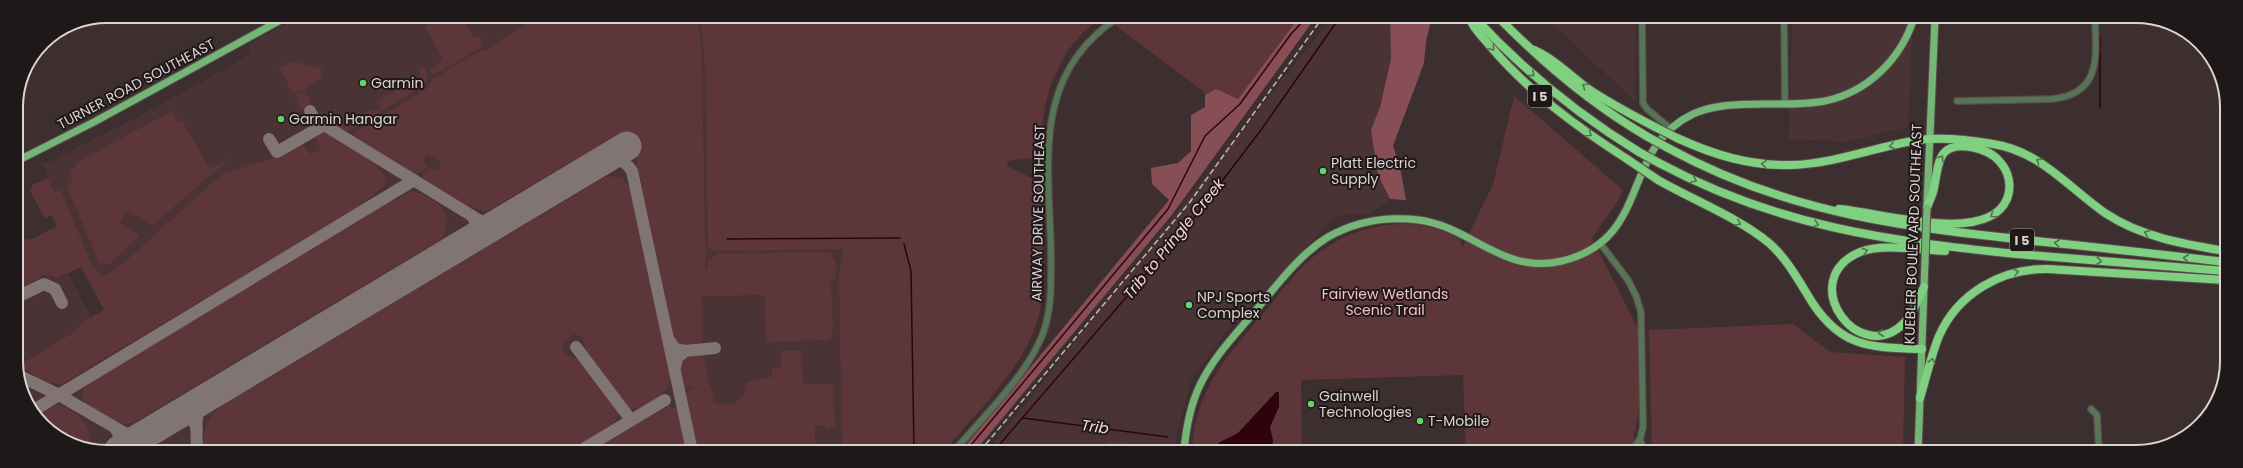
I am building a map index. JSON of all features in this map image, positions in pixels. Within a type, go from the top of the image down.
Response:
[{"type":"highway","name":"I 5","points":[[1472,23],[1501,58],[1531,88],[1573,123],[1658,180],[1745,227],[1768,242],[1790,266],[1818,312],[1841,336],[1865,346],[1922,349]]},
{"type":"highway","name":"I 5","points":[[1480,23],[1520,63],[1561,99],[1599,127],[1639,152],[1729,196],[1802,221],[1865,235],[1967,248],[2220,271]]},
{"type":"highway","name":"I 5","points":[[1504,23],[1528,47],[1583,95],[1648,137],[1723,176],[1795,201],[1864,219],[1942,231],[2220,261]]},
{"type":"highway","points":[[1528,47],[1545,55],[1584,85],[1620,109],[1677,138],[1711,153],[1757,163],[1792,165],[1838,159],[1913,141],[1930,139],[1980,142],[2017,150],[2044,164],[2106,213],[2123,223],[2169,241],[2220,250]]},
{"type":"highway","points":[[1821,208],[1850,210],[1924,222],[1975,223],[1990,218],[2002,207],[2009,190],[2007,171],[1998,159],[1984,150],[1965,146],[1952,148],[1943,153],[1938,162],[1934,189],[1927,208]]},
{"type":"highway","points":[[1924,287],[1912,312],[1905,322],[1890,332],[1880,334],[1860,332],[1851,327],[1838,313],[1832,297],[1835,277],[1840,268],[1849,259],[1860,252],[1876,249],[1949,252],[1967,248]]},
{"type":"highway","points":[[1920,398],[1939,336],[1954,311],[1971,294],[2008,274],[2034,269],[2048,269],[2220,280]]},
{"type":"main road","name":"TURNER ROAD SOUTHEAST","points":[[23,157],[94,122],[275,23]]},
{"type":"main road","points":[[1184,445],[1185,433],[1192,405],[1204,377],[1218,355],[1298,261],[1314,247],[1338,233],[1355,225],[1379,220],[1421,220],[1454,230],[1500,256],[1535,264],[1568,259],[1600,243],[1616,228],[1628,210],[1646,162],[1657,143],[1670,128],[1692,115],[1722,106],[1821,102],[1842,96],[1871,79],[1891,60],[1904,41],[1912,23]]},
{"type":"main road","name":"KUEBLER BOULEVARD SOUTHEAST","points":[[1918,445],[1935,23]]},
{"type":"street","name":"AIRWAY DRIVE SOUTHEAST","points":[[959,445],[1023,369],[1042,334],[1051,297],[1050,139],[1054,104],[1061,82],[1079,52],[1095,34],[1111,23]]},
{"type":"street","points":[[1642,23],[1643,103],[1647,109],[1670,128]]},
{"type":"street","points":[[1784,23],[1785,104]]},
{"type":"street","points":[[1957,101],[2064,98],[2081,89],[2093,73],[2096,64],[2095,23]]},
{"type":"street","points":[[1600,243],[1630,284],[1641,312],[1643,421],[1640,440],[1636,445]]},
{"type":"street","points":[[2091,409],[2097,415],[2099,445]]},
{"type":"street","points":[[1640,440],[1642,445]]},
{"type":"shaded area","points":[[287,23],[1095,23],[1083,33],[1068,51],[1049,88],[1040,130],[1041,157],[1007,161],[1008,167],[1041,182],[1042,287],[1040,311],[1033,333],[1017,364],[949,445],[107,445],[80,441],[56,428],[40,412],[29,393],[25,379],[117,323],[54,192],[42,163],[49,162],[126,123],[207,79],[248,55],[250,44]]},
{"type":"shaded area","points":[[1295,23],[1312,23],[1171,216],[980,445],[966,445],[1169,200],[1152,184],[1151,168],[1178,163],[1191,151],[1191,115],[1205,107],[1205,95],[1216,89],[1238,99]]},
{"type":"shaded area","points":[[1327,23],[1390,23],[1391,59],[1380,107],[1371,130],[1378,175],[1390,199],[1371,213],[1336,216],[1224,334],[1191,381],[1176,437],[1176,445],[993,445]]},
{"type":"shaded area","points":[[1390,23],[1430,23],[1426,41],[1424,63],[1393,146],[1400,167],[1406,200],[1390,199],[1378,175],[1371,130],[1380,107],[1391,59]]},
{"type":"shaded area","points":[[1551,23],[1636,23],[1635,101]]},
{"type":"shaded area","points":[[1792,23],[1913,23],[1908,127],[1848,142],[1789,139]]},
{"type":"shaded area","points":[[68,274],[91,317],[82,322],[76,331],[23,362],[23,285],[25,287],[48,275],[58,278]]},
{"type":"shaded area","points":[[1276,392],[1279,392],[1279,407],[1270,427],[1273,440],[1272,445],[1216,445],[1238,433]]},
{"type":"green space","points":[[432,23],[466,23],[474,38],[480,37],[482,44],[480,48],[434,75],[429,69],[444,60],[425,27]]},
{"type":"green space","points":[[528,23],[699,23],[702,60],[705,245],[707,254],[704,270],[708,270],[708,261],[717,254],[824,252],[831,254],[836,263],[835,279],[831,280],[833,331],[831,338],[827,340],[766,342],[765,295],[702,296],[703,338],[701,342],[682,346],[676,343],[673,337],[636,158],[620,133],[487,211],[466,206],[420,178],[429,168],[435,171],[440,168],[441,162],[427,155],[423,160],[427,164],[427,168],[415,175],[354,138],[355,132],[426,89],[433,79],[476,53],[486,50]]},
{"type":"green space","points":[[701,23],[1095,23],[1072,45],[1061,61],[1053,79],[1047,97],[1043,117],[1041,157],[1007,161],[1008,167],[1041,182],[1043,279],[1040,310],[1035,329],[1026,348],[1001,385],[949,445],[843,445],[839,275],[843,249],[713,251],[708,247],[705,65]]},
{"type":"green space","points":[[1118,23],[1295,23],[1237,100],[1216,89],[1205,95],[1203,91],[1115,25]]},
{"type":"green space","points":[[291,61],[320,68],[322,70],[320,79],[305,89],[293,93],[279,68]]},
{"type":"green space","points":[[423,66],[428,77],[426,84],[382,111],[377,102],[421,76],[418,70]]},
{"type":"green space","points":[[305,90],[311,105],[302,110],[295,99],[298,97],[294,94]]},
{"type":"green space","name":"Fairview Wetlands Scenic Trail","points":[[1514,96],[1623,190],[1618,201],[1592,238],[1638,329],[1639,410],[1634,436],[1634,445],[1466,445],[1463,375],[1301,380],[1302,445],[1193,445],[1194,430],[1199,410],[1214,377],[1236,346],[1305,264],[1328,246],[1346,237],[1384,225],[1404,224],[1424,226],[1443,231],[1461,240],[1462,248],[1493,184]]},
{"type":"green space","points":[[379,108],[381,112],[346,132],[320,117],[327,116],[329,120],[332,118],[335,122],[339,120],[341,124],[353,119],[359,120],[362,115],[370,110],[375,111]]},
{"type":"green space","points":[[172,111],[179,123],[182,121],[210,169],[231,157],[153,225],[127,211],[120,223],[139,236],[111,263],[100,265],[68,188],[68,184],[73,182],[68,171],[75,168],[78,162]]},
{"type":"green space","points":[[321,130],[346,143],[381,171],[386,177],[384,186],[353,211],[61,384],[48,383],[24,369],[23,362],[76,331],[82,322],[104,310],[81,267],[58,278],[48,275],[42,276],[26,286],[23,285],[23,240],[27,238],[31,240],[57,226],[51,215],[45,218],[44,217],[30,191],[33,184],[48,178],[54,192],[59,190],[61,191],[93,268],[103,276],[109,274],[127,260],[222,174],[271,159],[302,141],[311,155],[321,148],[313,134]]},
{"type":"green space","points":[[607,176],[622,178],[631,189],[671,374],[670,381],[662,394],[655,400],[640,408],[627,408],[587,356],[584,339],[579,335],[573,334],[564,341],[562,346],[566,354],[581,361],[620,413],[615,422],[579,445],[203,445],[206,426],[221,406]]},
{"type":"green space","points":[[411,192],[432,199],[442,208],[445,213],[447,225],[443,238],[133,423],[120,423],[105,418],[92,410],[83,401],[83,389],[92,380],[377,209]]},
{"type":"green space","points":[[1793,324],[1830,352],[1905,357],[1903,445],[1652,445],[1649,330]]},
{"type":"green space","points":[[781,351],[801,351],[803,384],[833,384],[835,427],[826,429],[825,425],[815,426],[815,445],[696,445],[685,393],[695,388],[693,386],[684,389],[679,366],[682,359],[704,353],[708,380],[713,393],[713,402],[716,404],[736,403],[740,397],[745,395],[746,382],[772,377],[772,368],[781,368]]},
{"type":"green space","points":[[58,404],[66,407],[79,416],[87,427],[90,443],[80,441],[65,434],[56,428],[39,411],[51,405]]},
{"type":"green space","points":[[668,406],[676,408],[679,412],[686,445],[602,445]]},
{"type":"green space","points":[[1108,441],[1137,445],[1104,445]]},
{"type":"waterway","points":[[971,445],[1168,209],[1205,136],[1240,104],[1291,34],[1301,23]]},
{"type":"waterway","name":"Trib to Pringle Creek","points":[[999,445],[1190,223],[1261,130],[1336,23]]},
{"type":"waterway","points":[[2100,36],[2100,107]]},
{"type":"waterway","points":[[727,239],[900,238]]},
{"type":"waterway","points":[[904,244],[911,271],[914,445]]},
{"type":"waterway","name":"Trib","points":[[1023,418],[1168,437]]},
{"type":"taxiway","points":[[310,111],[314,119],[324,125]]},
{"type":"taxiway","points":[[269,139],[277,152],[324,125],[482,222],[491,224],[498,223]]},
{"type":"taxiway","points":[[605,159],[614,158],[621,160],[632,171],[691,445]]},
{"type":"taxiway","points":[[37,408],[414,180]]},
{"type":"taxiway","points":[[470,240],[476,228],[472,216]]},
{"type":"taxiway","points":[[23,294],[44,284],[55,289],[62,303]]},
{"type":"taxiway","points":[[669,340],[675,349],[685,351],[677,358],[675,367]]},
{"type":"taxiway","points":[[576,347],[631,420]]},
{"type":"taxiway","points":[[685,351],[715,348]]},
{"type":"taxiway","points":[[25,379],[59,395],[128,435],[137,437],[144,435]]},
{"type":"taxiway","points":[[197,445],[196,428],[198,414],[200,408],[209,396]]},
{"type":"taxiway","points":[[590,445],[665,400]]},
{"type":"taxiway","points":[[173,418],[181,416],[191,419],[197,430]]},
{"type":"taxiway","points":[[116,429],[121,440],[118,445]]},
{"type":"runway","points":[[127,445],[627,146]]},
{"type":"railway","points":[[985,445],[1190,202],[1319,23]]},
{"type":"place","name":"Garmin","points":[[363,83]]},
{"type":"place","name":"Garmin Hangar","points":[[281,119]]},
{"type":"place","name":"Platt Electric Supply","points":[[1323,171]]},
{"type":"place","name":"NPJ Sports Complex","points":[[1189,305]]},
{"type":"place","name":"Gainwell Technologies","points":[[1311,404]]},
{"type":"place","name":"T-Mobile","points":[[1420,421]]}]
